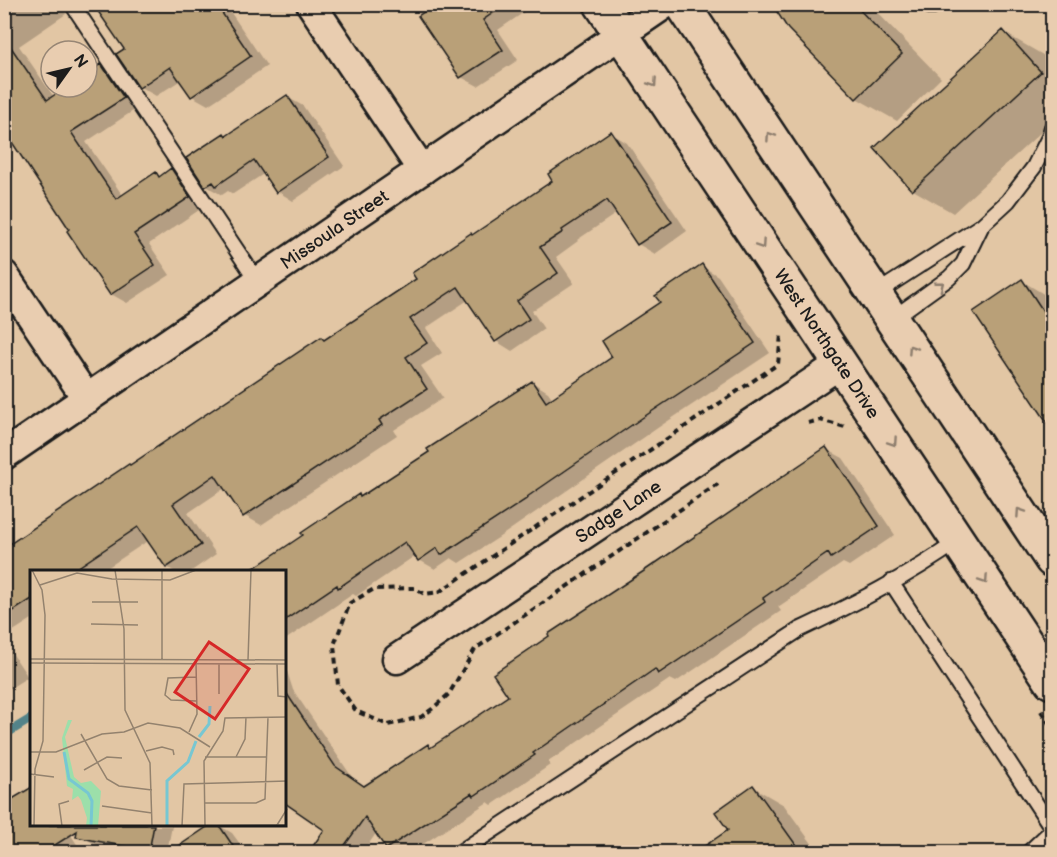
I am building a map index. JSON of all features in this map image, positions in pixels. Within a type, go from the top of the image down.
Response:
[{"type":"main road","name":"West Northgate Drive","points":[[601,4],[1053,682]]},
{"type":"main road","points":[[682,4],[1053,560]]},
{"type":"street","points":[[311,4],[422,170]]},
{"type":"street","name":"Missoula Street","points":[[4,455],[665,4]]},
{"type":"street","points":[[4,275],[87,399]]},
{"type":"street","name":"Sadge Lane","points":[[397,659],[840,364]]},
{"type":"lane","points":[[72,4],[258,282]]},
{"type":"lane","points":[[930,4],[931,7],[936,4]]},
{"type":"lane","points":[[884,307],[1008,201],[1034,167],[1053,127]]},
{"type":"lane","points":[[884,307],[931,292],[949,278],[963,264],[982,225]]},
{"type":"lane","points":[[460,852],[799,630],[854,604],[939,555],[958,541]]},
{"type":"lane","points":[[891,582],[1053,830],[1029,852]]},
{"type":"building","points":[[93,4],[216,4],[251,56],[191,97],[170,67],[139,88],[116,54],[124,49]]},
{"type":"building","points":[[436,4],[506,4],[483,20],[503,50],[460,78],[418,16]]},
{"type":"building","points":[[772,4],[854,4],[902,54],[856,99],[788,29]]},
{"type":"building","points":[[1003,30],[1041,72],[912,191],[874,148]]},
{"type":"building","points":[[4,37],[39,88],[39,99],[99,99],[99,65],[101,64],[124,98],[71,132],[116,199],[156,172],[159,177],[171,168],[190,197],[134,234],[155,265],[110,295],[4,130]]},
{"type":"building","points":[[287,95],[329,157],[276,193],[254,160],[216,186],[213,182],[205,187],[186,158],[224,133],[226,136]]},
{"type":"building","points":[[611,131],[672,222],[637,245],[607,200],[562,230],[563,232],[540,247],[558,273],[517,301],[529,319],[495,342],[458,287],[410,319],[427,343],[406,357],[427,389],[379,420],[382,425],[243,517],[215,475],[173,504],[201,545],[166,568],[138,527],[74,570],[30,570],[30,600],[4,617],[4,548],[321,337],[324,340],[416,279],[412,273],[552,181],[548,174]]},
{"type":"building","points":[[702,264],[755,343],[441,555],[437,548],[418,561],[405,542],[338,588],[337,585],[286,619],[286,570],[251,570],[303,535],[301,533],[359,494],[360,497],[429,452],[427,449],[532,381],[546,402],[612,357],[602,341],[660,302],[655,296]]},
{"type":"building","points":[[1022,279],[1053,326],[1053,431],[973,312]]},
{"type":"building","points":[[826,447],[879,526],[831,558],[828,553],[763,598],[765,602],[658,674],[655,669],[474,796],[472,793],[386,849],[365,817],[340,852],[309,852],[324,830],[286,804],[286,692],[335,766],[364,786],[428,744],[430,748],[508,696],[493,674],[549,636],[548,634]]},
{"type":"building","points":[[753,785],[801,852],[696,852],[728,830],[715,812]]},
{"type":"building","points":[[30,788],[30,827],[154,827],[149,851],[76,837],[77,831],[44,852],[4,852],[4,804]]},
{"type":"building","points":[[207,827],[220,827],[237,852],[170,852]]},
{"type":"waterway","points":[[4,735],[30,719]]}]
